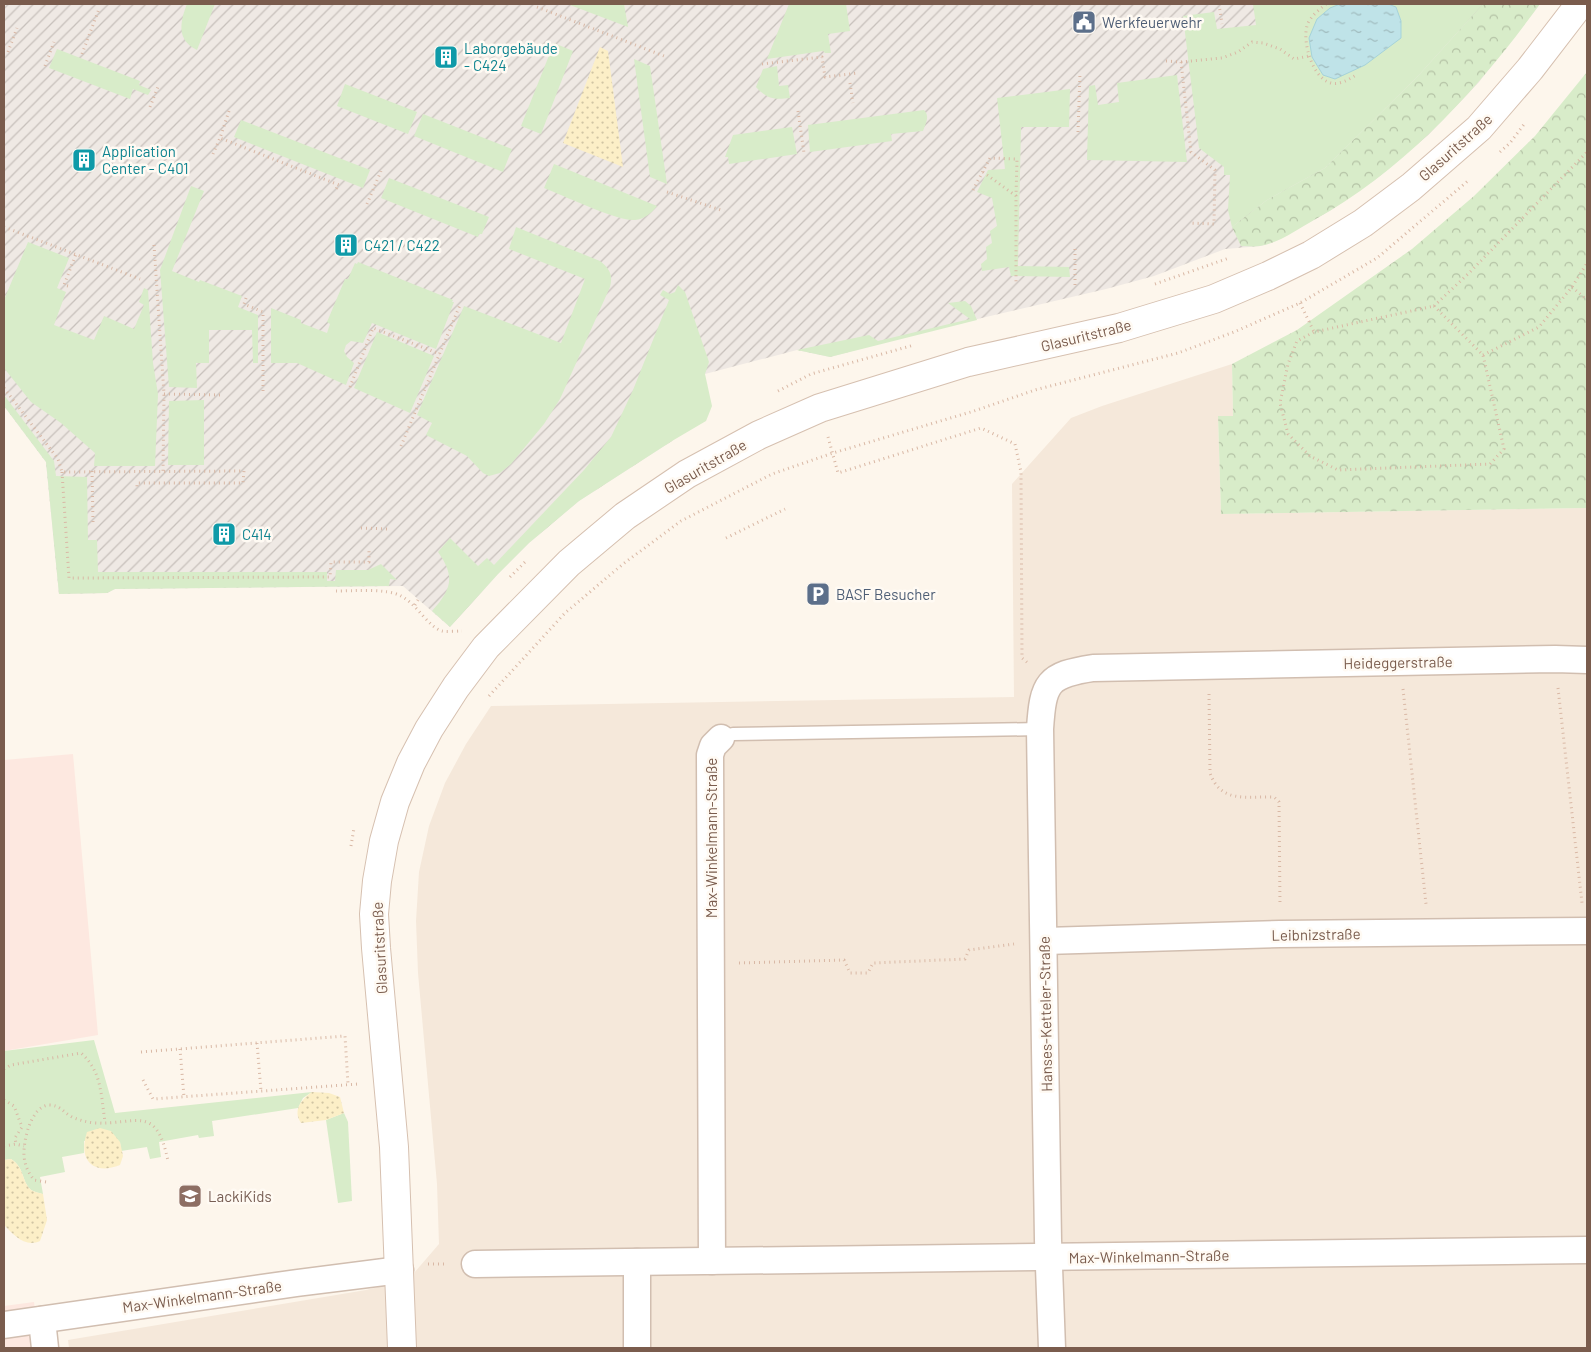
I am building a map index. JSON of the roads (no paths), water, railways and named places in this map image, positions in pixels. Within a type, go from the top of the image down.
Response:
[{"type":"main road","name":"Glasuritstraße","points":[[402,1348],[392,1119],[374,914],[377,881],[384,841],[395,802],[411,763],[429,729],[456,687],[486,647],[569,563],[625,516],[687,474],[759,435],[820,408],[968,362],[1119,328],[1214,299],[1311,255],[1371,217],[1480,128],[1530,69],[1580,4]]},
{"type":"street","name":"Heideggerstraße","points":[[1051,682],[1060,675],[1093,668],[1555,659],[1587,660]]},
{"type":"street","name":"Hanses-Ketteler-Straße","points":[[1051,682],[1044,693],[1040,729],[1052,1348]]},
{"type":"street","name":"Max-Winkelmann-Straße","points":[[712,1261],[710,755],[713,746],[721,738]]},
{"type":"street","name":"Leibnizstraße","points":[[1045,940],[1280,934],[1586,931]]},
{"type":"street","name":"Max-Winkelmann-Straße","points":[[475,1264],[1587,1250]]},
{"type":"street","points":[[637,1262],[637,1348]]},
{"type":"street","name":"Max-Winkelmann-Straße","points":[[4,1325],[400,1270]]},
{"type":"street","points":[[42,1320],[45,1348]]},
{"type":"lane","name":"Max-Winkelmann-Straße","points":[[721,738],[733,734],[1040,729]]},
{"type":"water","points":[[1340,4],[1388,4],[1396,7],[1401,21],[1401,38],[1365,65],[1335,79],[1323,75],[1312,57],[1309,38],[1317,19],[1330,8]]},
{"type":"place","name":"Werkfeuerwehr","points":[[1084,22]]},
{"type":"place","name":"Laborgebäude - C424","points":[[446,57]]},
{"type":"place","name":"Application Center - C401","points":[[84,160]]},
{"type":"place","name":"C421 / C422","points":[[346,245]]},
{"type":"place","name":"C414","points":[[224,534]]},
{"type":"place","name":"BASF Besucher","points":[[818,594]]},
{"type":"place","name":"LackiKids","points":[[190,1196]]}]
